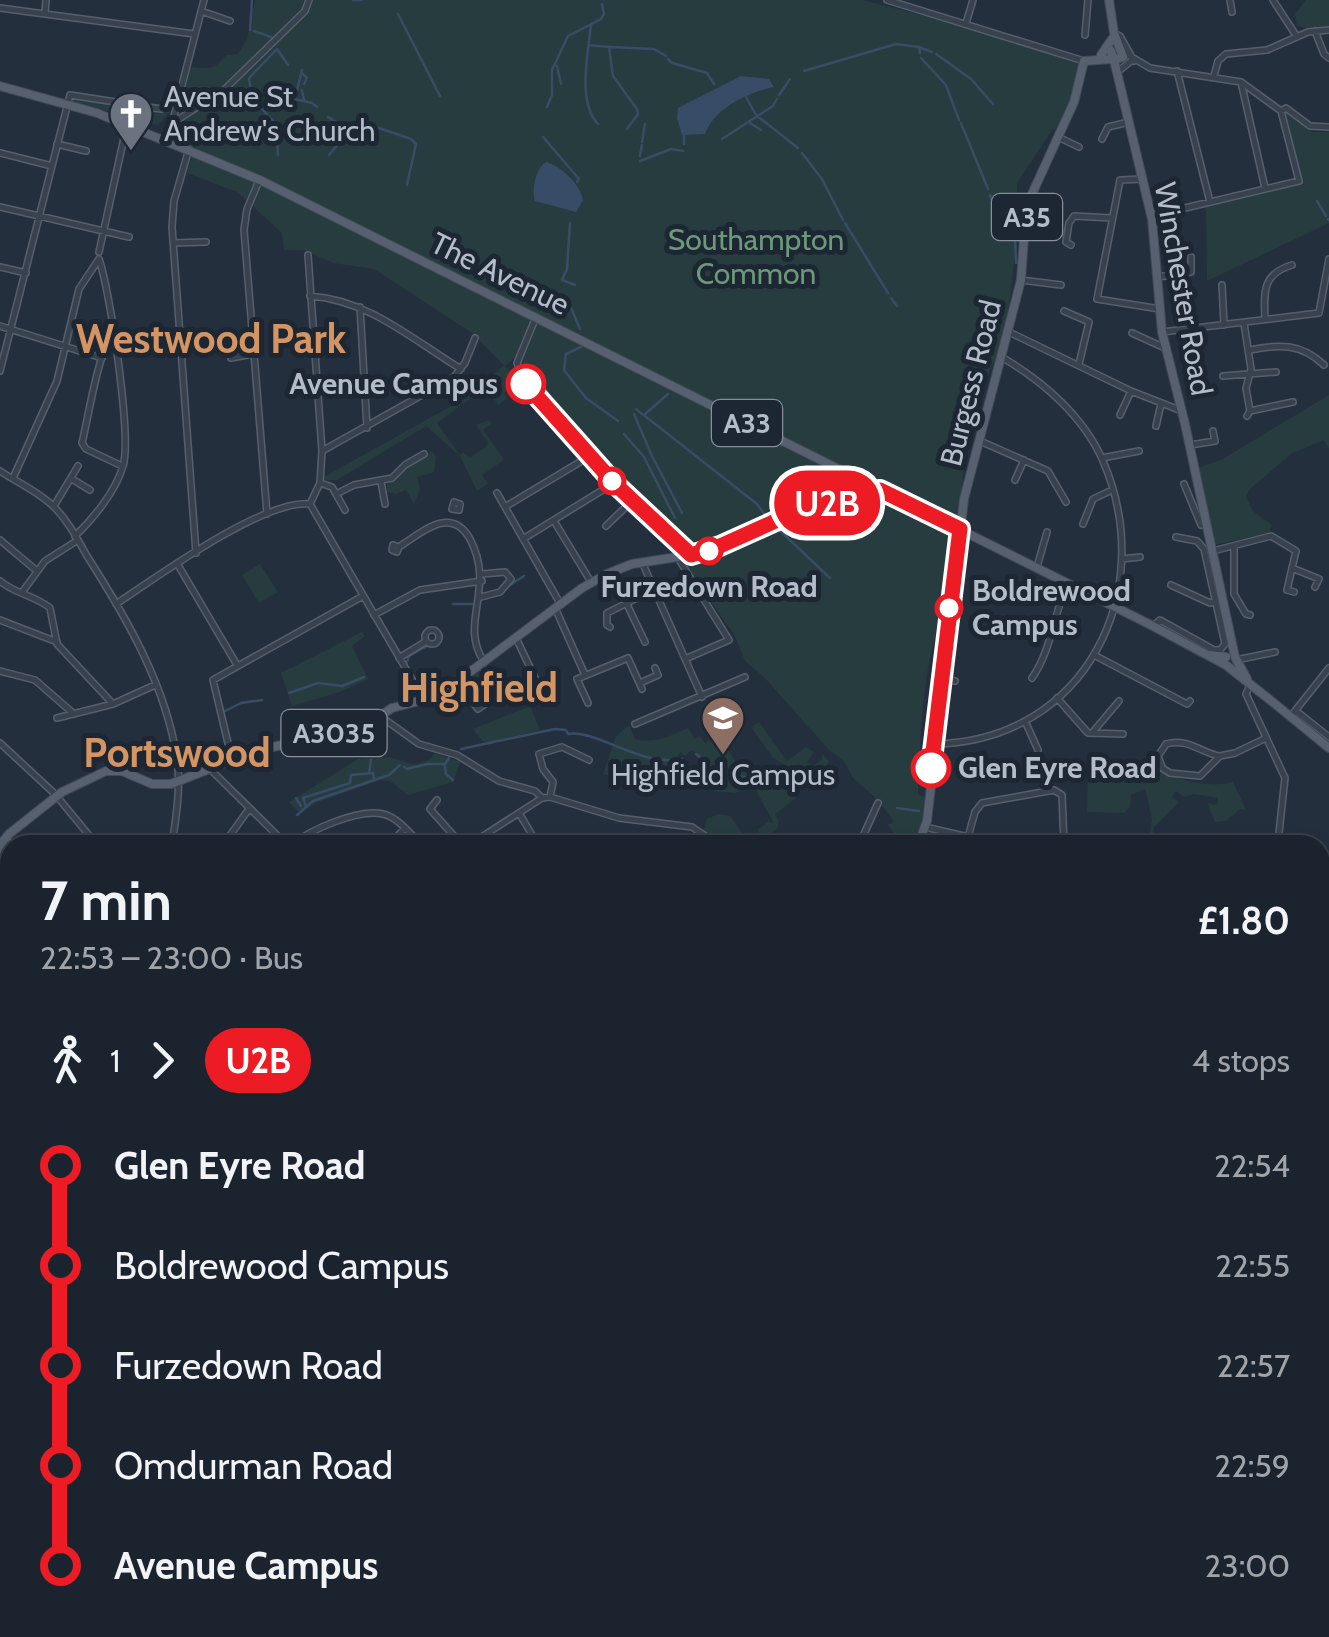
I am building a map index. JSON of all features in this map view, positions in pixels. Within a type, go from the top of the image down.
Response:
[{"type":"main road","name":"Winchester Road","points":[[1109,0],[1129,122],[1152,218],[1162,332],[1190,446],[1212,571],[1230,636],[1229,659]]},
{"type":"main road","points":[[1084,60],[1118,55]]},
{"type":"main road","name":"Burgess Road","points":[[922,835],[961,517],[1021,280],[1025,224],[1032,194],[1076,96],[1084,60]]},
{"type":"main road","name":"The Avenue","points":[[3,89],[128,124],[260,180],[960,529]]},
{"type":"main road","name":"A3035","points":[[122,771],[156,785],[178,780],[274,746],[320,737],[392,708],[424,700],[483,663],[591,582],[642,562],[678,558],[720,546],[800,510],[880,490]]},
{"type":"main road","points":[[945,522],[961,517]]},
{"type":"main road","name":"A33","points":[[960,529],[1205,654],[1229,659]]},
{"type":"main road","points":[[1229,659],[1250,686],[1293,714],[1329,748]]},
{"type":"main road","points":[[1229,659],[1265,696]]},
{"type":"main road","points":[[13,835],[57,796],[106,771],[122,771]]},
{"type":"street","points":[[44,14],[46,0]]},
{"type":"street","points":[[164,139],[173,120],[204,0]]},
{"type":"street","points":[[173,120],[180,120],[225,89],[305,10],[309,0]]},
{"type":"street","points":[[887,0],[1084,60]]},
{"type":"street","points":[[966,23],[972,0]]},
{"type":"street","points":[[1085,35],[1088,0]]},
{"type":"street","points":[[1230,0],[1232,12]]},
{"type":"street","points":[[1274,0],[1297,36]]},
{"type":"street","points":[[0,8],[194,34]]},
{"type":"street","points":[[201,11],[226,23]]},
{"type":"street","points":[[1214,76],[1224,55],[1267,50],[1297,36],[1329,30]]},
{"type":"street","points":[[1316,31],[1329,58]]},
{"type":"street","points":[[1118,55],[1150,68],[1241,82],[1282,111],[1299,180],[1164,214]]},
{"type":"street","points":[[1177,71],[1210,202]]},
{"type":"street","points":[[1241,82],[1265,188]]},
{"type":"street","points":[[0,370],[70,95],[161,108]]},
{"type":"street","points":[[1282,111],[1286,108],[1312,127],[1329,127]]},
{"type":"street","points":[[1101,134],[1112,126],[1129,122]]},
{"type":"street","points":[[24,591],[48,558],[77,538],[123,467],[126,448],[113,334],[99,256],[128,124]]},
{"type":"street","points":[[1058,137],[1076,147]]},
{"type":"street","points":[[58,144],[83,149]]},
{"type":"street","points":[[189,149],[174,202],[172,243],[196,553]]},
{"type":"street","points":[[0,153],[52,166]]},
{"type":"street","points":[[1142,179],[1120,180],[1097,299],[1160,310]]},
{"type":"street","points":[[260,180],[247,209],[244,230],[267,514]]},
{"type":"street","points":[[0,207],[129,237]]},
{"type":"street","points":[[1066,243],[1070,220],[1080,212],[1112,218]]},
{"type":"street","points":[[172,243],[202,244]]},
{"type":"street","points":[[308,255],[322,451],[320,483],[310,504]]},
{"type":"street","points":[[12,478],[57,382],[78,289],[99,256]]},
{"type":"street","points":[[1158,277],[1191,272],[1190,257]]},
{"type":"street","points":[[1162,332],[1319,313],[1329,259]]},
{"type":"street","points":[[1266,319],[1264,289],[1268,280],[1277,270],[1292,265]]},
{"type":"street","points":[[0,267],[26,273]]},
{"type":"street","points":[[1021,280],[1056,282]]},
{"type":"street","points":[[1222,285],[1224,325]]},
{"type":"street","points":[[310,296],[360,307],[461,369]]},
{"type":"street","points":[[360,307],[366,428]]},
{"type":"street","points":[[1064,311],[1090,322],[1079,364]]},
{"type":"street","points":[[536,318],[517,365],[533,394],[614,483],[691,555]]},
{"type":"street","points":[[1244,323],[1252,374],[1245,398],[1248,414],[1293,402]]},
{"type":"street","points":[[0,326],[102,358]]},
{"type":"street","points":[[1009,332],[1182,411]]},
{"type":"street","points":[[1132,333],[1165,348]]},
{"type":"street","points":[[113,334],[102,358],[83,445],[123,467]]},
{"type":"street","points":[[322,451],[454,377],[475,338]]},
{"type":"street","points":[[1250,350],[1284,344],[1318,358],[1324,365]]},
{"type":"street","points":[[231,358],[253,354]]},
{"type":"street","points":[[934,744],[986,737],[1024,721],[1057,698],[1094,655],[1116,608],[1122,559],[1119,516],[1102,458],[1053,394],[1003,358]]},
{"type":"street","points":[[1223,376],[1276,372]]},
{"type":"street","points":[[1120,412],[1131,391]]},
{"type":"street","points":[[1158,424],[1161,404]]},
{"type":"street","points":[[1190,446],[1215,443],[1213,431]]},
{"type":"street","points":[[980,440],[1051,473],[1066,502]]},
{"type":"street","points":[[1102,458],[1139,452]]},
{"type":"street","points":[[336,494],[354,485],[395,477],[411,457],[424,454]]},
{"type":"street","points":[[505,507],[590,456]]},
{"type":"street","points":[[1016,480],[1024,460]]},
{"type":"street","points":[[54,506],[78,466]]},
{"type":"street","points":[[0,471],[54,506],[116,604],[155,685],[177,760],[173,835]]},
{"type":"street","points":[[72,479],[90,490]]},
{"type":"street","points":[[380,481],[386,499]]},
{"type":"street","points":[[320,483],[330,486],[342,508]]},
{"type":"street","points":[[522,539],[614,483]]},
{"type":"street","points":[[1198,486],[1185,486],[1199,523]]},
{"type":"street","points":[[1083,524],[1093,499],[1112,490]]},
{"type":"street","points":[[497,493],[558,608],[586,676]]},
{"type":"street","points":[[606,526],[633,500]]},
{"type":"street","points":[[116,604],[267,514],[290,504],[310,504]]},
{"type":"street","points":[[310,504],[424,700]]},
{"type":"street","points":[[452,521],[456,511]]},
{"type":"street","points":[[398,546],[437,523],[452,521],[466,532],[477,552],[482,577],[474,632],[478,652],[500,693],[508,695]]},
{"type":"street","points":[[554,522],[591,582]]},
{"type":"street","points":[[1033,566],[1048,532]]},
{"type":"street","points":[[1176,537],[1198,541],[1210,554],[1272,536],[1296,552],[1287,590],[1294,592]]},
{"type":"street","points":[[0,540],[37,570]]},
{"type":"street","points":[[1234,546],[1232,580],[1238,602],[1250,615]]},
{"type":"street","points":[[1122,559],[1142,557]]},
{"type":"street","points":[[678,558],[729,640],[685,660]]},
{"type":"street","points":[[642,562],[702,696]]},
{"type":"street","points":[[178,565],[237,665]]},
{"type":"street","points":[[1292,568],[1318,580],[1316,586]]},
{"type":"street","name":"Winchester Road","points":[[1212,571],[1229,659]]},
{"type":"street","points":[[374,615],[420,590],[507,573],[511,580],[497,594],[479,597]]},
{"type":"street","points":[[0,581],[12,590],[24,591],[52,611],[56,642]]},
{"type":"street","points":[[1032,678],[1044,660],[1067,583]]},
{"type":"street","points":[[1171,584],[1210,603],[1216,602]]},
{"type":"street","points":[[607,626],[606,614],[654,590]]},
{"type":"street","points":[[618,593],[621,592],[642,639]]},
{"type":"street","points":[[232,760],[212,683],[216,677],[363,596]]},
{"type":"street","points":[[0,620],[56,642],[113,704]]},
{"type":"street","points":[[1153,626],[1159,620],[1229,659],[1274,650]]},
{"type":"street","points":[[516,638],[537,682]]},
{"type":"street","points":[[399,658],[425,642]]},
{"type":"street","points":[[1094,655],[1172,698],[1187,704],[1190,701]]},
{"type":"street","points":[[588,704],[576,679],[628,658],[641,686],[658,675],[655,668]]},
{"type":"street","points":[[1329,668],[1293,714],[1329,737]]},
{"type":"street","points":[[0,671],[34,680],[74,714]]},
{"type":"street","points":[[635,724],[745,677]]},
{"type":"street","points":[[943,678],[955,681]]},
{"type":"street","points":[[457,681],[476,709],[500,693]]},
{"type":"street","points":[[57,718],[113,704],[155,685]]},
{"type":"street","points":[[1250,686],[1246,694],[1285,782],[1279,835]]},
{"type":"street","points":[[1057,698],[1087,732],[1122,734]]},
{"type":"street","points":[[1092,733],[1119,702]]},
{"type":"street","points":[[380,716],[419,744],[457,755],[500,781],[618,818],[694,827],[705,835]]},
{"type":"street","points":[[1024,721],[1039,750]]},
{"type":"street","points":[[1222,755],[1206,773],[1196,777],[1162,768],[1166,744],[1200,746],[1210,754],[1222,755],[1266,738]]},
{"type":"street","points":[[0,743],[57,796],[89,835]]},
{"type":"street","points":[[483,835],[546,797],[553,782],[542,770],[539,754],[562,747],[589,760]]},
{"type":"street","points":[[122,771],[130,761],[175,751]]},
{"type":"street","points":[[1210,754],[1212,764]]},
{"type":"street","points":[[177,760],[190,775]]},
{"type":"street","points":[[210,768],[278,835]]},
{"type":"street","points":[[969,835],[982,803],[1058,791],[1063,803],[1064,835]]},
{"type":"street","points":[[437,800],[430,809],[456,835]]},
{"type":"street","points":[[864,835],[878,803]]},
{"type":"street","points":[[230,835],[249,809]]},
{"type":"street","points":[[519,813],[532,835]]},
{"type":"street","points":[[305,835],[370,814],[386,814],[411,835]]},
{"type":"street","points":[[925,827],[959,835]]},
{"type":"street","points":[[397,835],[404,828]]},
{"type":"green space","name":"Southampton Common","points":[[255,0],[862,0],[1077,61],[1076,88],[1057,131],[1053,129],[1017,183],[1018,229],[1007,322],[1003,341],[967,423],[961,500],[952,535],[943,625],[931,655],[923,706],[918,795],[925,797],[922,823],[915,835],[895,835],[888,825],[894,821],[876,798],[745,661],[735,636],[684,563],[695,558],[692,552],[569,432],[529,381],[521,362],[513,359],[505,366],[523,386],[510,395],[504,393],[507,398],[498,405],[486,387],[437,423],[460,455],[470,457],[488,442],[476,425],[489,420],[492,423],[483,430],[504,460],[482,475],[488,484],[477,491],[460,456],[426,426],[337,480],[325,480],[324,477],[469,396],[504,365],[472,333],[374,269],[333,263],[303,250],[284,250],[282,233],[237,192],[187,173],[196,145],[175,136],[189,117],[180,110],[191,67],[211,67],[226,55],[238,54],[247,39]]},
{"type":"green space","points":[[1306,0],[1329,0],[1329,26],[1297,26],[1295,14]]},
{"type":"green space","points":[[178,71],[171,111],[158,125],[70,101],[72,97],[168,111]]},
{"type":"green space","points":[[1286,112],[1313,132],[1329,132],[1329,223],[1207,281],[1206,206],[1296,182],[1279,114]]},
{"type":"green space","points":[[1329,395],[1329,449],[1324,440],[1291,454],[1249,490],[1246,497],[1253,511],[1272,525],[1269,533],[1214,545],[1197,468],[1221,460]]},
{"type":"green space","points":[[432,451],[436,457],[434,472],[417,477],[420,490],[414,504],[406,490],[387,492],[387,484],[409,464]]},
{"type":"green space","points":[[260,564],[278,592],[259,603],[242,575]]},
{"type":"green space","points":[[362,632],[365,636],[352,646],[368,679],[292,706],[281,673]]},
{"type":"green space","points":[[482,670],[497,693],[477,706],[461,684]]},
{"type":"green space","points":[[530,706],[540,730],[485,744],[473,729]]},
{"type":"green space","points":[[759,722],[787,761],[806,747],[814,752],[807,762],[813,766],[822,754],[829,761],[824,771],[803,771],[797,769],[799,763],[792,769],[773,758],[751,727]]},
{"type":"green space","points":[[629,725],[635,739],[655,740],[688,728],[695,739],[700,736],[705,743],[712,738],[719,748],[725,744],[738,766],[746,764],[748,784],[736,793],[714,791],[723,781],[692,750],[684,756],[681,752],[673,761],[683,760],[668,771],[674,782],[629,781],[603,774],[616,736]]},
{"type":"green space","points":[[435,753],[460,762],[453,782],[408,795],[390,781],[380,780],[315,803],[301,814],[289,802],[358,759],[389,757],[416,765]]},
{"type":"green space","points":[[1136,769],[1148,777],[1161,771],[1197,782],[1233,782],[1246,810],[1240,809],[1226,821],[1215,822],[1207,803],[1217,805],[1218,798],[1194,794],[1184,797],[1176,791],[1172,797],[1179,802],[1154,827],[1153,835],[1149,835],[1152,819],[1145,789],[1131,795],[1130,807],[1124,813],[1087,812],[1088,777],[1122,775]]},
{"type":"green space","points":[[789,770],[803,771],[832,784],[820,786],[814,778],[797,785],[796,798],[775,814],[779,821],[777,829],[761,835],[757,830],[768,822],[774,823],[750,780],[790,775]]},
{"type":"green space","points":[[718,814],[730,816],[744,835],[710,835],[704,830],[707,819]]},
{"type":"water","points":[[741,76],[769,79],[774,87],[734,103],[716,116],[705,134],[682,135],[678,108]]},
{"type":"water","points":[[546,162],[564,172],[578,188],[583,200],[576,212],[535,201],[535,179]]},
{"type":"waterway","points":[[250,30],[252,0]]},
{"type":"waterway","points":[[353,0],[362,0]]},
{"type":"waterway","points":[[547,107],[552,95],[552,70],[568,36],[601,19],[602,4]]},
{"type":"waterway","points":[[398,14],[440,96]]},
{"type":"waterway","points":[[591,25],[586,91],[598,124]]},
{"type":"waterway","points":[[254,31],[271,37]]},
{"type":"waterway","points":[[804,71],[896,44],[919,47],[920,53]]},
{"type":"waterway","points":[[589,45],[609,47],[613,76],[637,109],[638,114],[627,129]]},
{"type":"waterway","points":[[610,47],[654,49],[666,56]]},
{"type":"waterway","points":[[919,47],[932,52]]},
{"type":"waterway","points":[[274,122],[252,98],[249,78],[277,49],[288,65]]},
{"type":"waterway","points":[[936,54],[971,79],[993,104]]},
{"type":"waterway","points":[[921,58],[946,85],[959,120]]},
{"type":"waterway","points":[[668,59],[707,73],[714,84]]},
{"type":"waterway","points":[[557,66],[561,84]]},
{"type":"waterway","points":[[302,70],[295,99],[317,107]]},
{"type":"waterway","points":[[302,73],[307,78],[304,84]]},
{"type":"waterway","points":[[779,95],[790,79]]},
{"type":"waterway","points":[[302,90],[304,100]]},
{"type":"waterway","points":[[746,97],[756,115],[798,148]]},
{"type":"waterway","points":[[722,139],[773,106],[777,99]]},
{"type":"waterway","points":[[328,117],[350,131]]},
{"type":"waterway","points":[[750,123],[761,130]]},
{"type":"waterway","points":[[961,123],[988,189]]},
{"type":"waterway","points":[[642,142],[645,124]]},
{"type":"waterway","points":[[354,127],[370,125],[416,144],[407,185]]},
{"type":"waterway","points":[[276,126],[278,155]]},
{"type":"waterway","points":[[329,155],[351,128]]},
{"type":"waterway","points":[[684,136],[684,144]]},
{"type":"waterway","points":[[543,137],[579,179],[577,182]]},
{"type":"waterway","points":[[640,156],[642,145]]},
{"type":"waterway","points":[[640,161],[671,149],[683,151]]},
{"type":"waterway","points":[[802,153],[822,179],[843,220]]},
{"type":"waterway","points":[[990,195],[995,210],[1015,231],[1016,263]]},
{"type":"waterway","points":[[1317,201],[1326,216]]},
{"type":"waterway","points":[[570,223],[567,269],[562,280],[575,285]]},
{"type":"waterway","points":[[845,223],[888,293]]},
{"type":"waterway","points":[[566,296],[580,329]]},
{"type":"waterway","points":[[891,298],[897,306]]},
{"type":"waterway","points":[[581,347],[566,354],[564,370],[586,398],[618,421]]},
{"type":"waterway","points":[[644,415],[668,394]]},
{"type":"waterway","points":[[636,409],[757,504],[768,519]]},
{"type":"waterway","points":[[634,414],[682,513]]},
{"type":"waterway","points":[[624,434],[644,457],[675,518]]},
{"type":"waterway","points":[[774,525],[830,578]]},
{"type":"waterway","points":[[510,585],[524,576]]},
{"type":"waterway","points":[[453,604],[472,604]]},
{"type":"waterway","points":[[407,662],[409,656],[427,646]]},
{"type":"waterway","points":[[289,693],[318,683],[342,686],[364,677]]},
{"type":"waterway","points":[[223,712],[241,703],[262,700]]},
{"type":"waterway","points":[[461,749],[555,729],[592,737],[651,758],[682,759]]},
{"type":"waterway","points":[[696,754],[711,767],[730,774]]},
{"type":"waterway","points":[[404,767],[445,764],[449,758]]},
{"type":"waterway","points":[[369,773],[371,760]]},
{"type":"waterway","points":[[297,815],[313,801],[389,775],[400,765]]},
{"type":"waterway","points":[[445,766],[446,774],[453,780]]},
{"type":"waterway","points":[[785,772],[814,774],[832,783]]},
{"type":"waterway","points":[[306,806],[303,798],[350,783],[351,775],[373,773],[374,778]]},
{"type":"waterway","points":[[736,776],[762,779],[777,774]]},
{"type":"waterway","points":[[296,798],[301,806]]},
{"type":"waterway","points":[[897,808],[919,811]]},
{"type":"bus line","name":"U2B","points":[[526,384],[614,483],[691,555],[800,510],[880,490],[960,529],[931,768]]},
{"type":"place","name":"Avenue St Andrew's Church","points":[[131,152]]},
{"type":"place","name":"Avenue Campus","points":[[526,384]]},
{"type":"place","name":"Furzedown Road","points":[[709,551]]},
{"type":"place","name":"Boldrewood Campus","points":[[949,608]]},
{"type":"place","name":"Highfield Campus","points":[[723,756]]},
{"type":"place","name":"Glen Eyre Road","points":[[931,768]]},
{"type":"district","name":"Westwood Park","points":[[211,339]]},
{"type":"district","name":"Highfield","points":[[479,688]]},
{"type":"district","name":"Portswood","points":[[177,753]]}]
